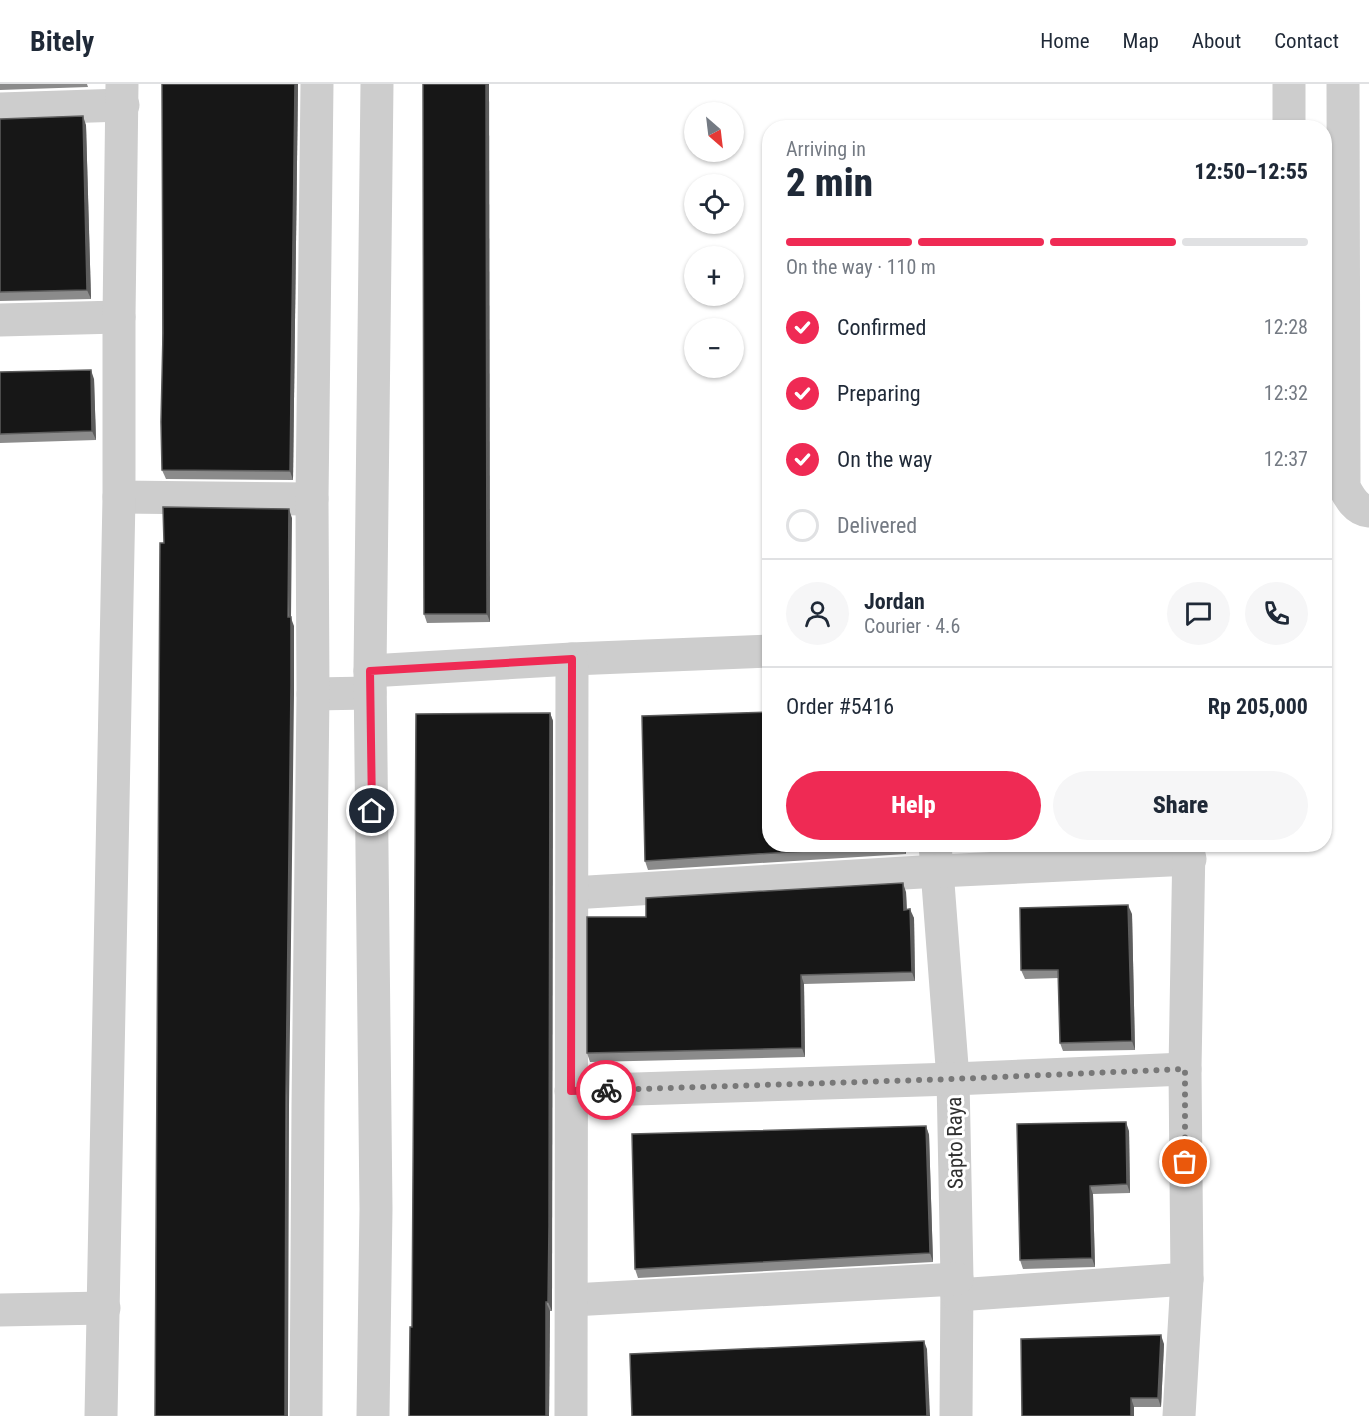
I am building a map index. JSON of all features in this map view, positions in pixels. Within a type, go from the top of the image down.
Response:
[{"type":"street","points":[[306,1416],[317,84]]},
{"type":"street","points":[[373,1416],[376,1209],[370,682],[377,84]]},
{"type":"street","points":[[1289,84],[1289,120]]},
{"type":"street","points":[[1343,84],[1346,251],[1344,487],[1351,501],[1364,511],[1369,511]]},
{"type":"street","points":[[0,109],[122,95],[119,497],[101,1416]]},
{"type":"street","points":[[0,321],[119,317]]},
{"type":"street","points":[[119,497],[312,499]]},
{"type":"street","points":[[313,694],[370,682],[572,659],[762,651]]},
{"type":"street","points":[[571,1416],[572,659]]},
{"type":"street","points":[[572,893],[937,858],[1190,852],[1185,1069],[1186,1279],[1179,1416]]},
{"type":"street","name":"Sapto Raya","points":[[937,858],[953,1079],[957,1287],[956,1416]]},
{"type":"street","points":[[571,1091],[1185,1069]]},
{"type":"street","points":[[572,1300],[1186,1279]]},
{"type":"street","points":[[0,1310],[104,1308]]},
{"type":"building","points":[[162,84],[295,84],[290,471],[162,470]]},
{"type":"building","points":[[423,84],[486,84],[487,614],[424,614]]},
{"type":"building","points":[[83,116],[87,290],[0,292],[0,119]]},
{"type":"building","points":[[91,370],[92,431],[0,434],[0,372]]},
{"type":"building","points":[[163,507],[289,509],[288,617],[291,617],[291,685],[285,1416],[155,1416],[160,543],[164,543]]},
{"type":"building","points":[[762,712],[762,852],[790,852],[645,861],[642,716]]},
{"type":"building","points":[[550,713],[549,1226],[546,1416],[409,1416],[410,1327],[412,1327],[416,714]]},
{"type":"building","points":[[903,883],[904,910],[910,909],[912,972],[801,975],[802,1048],[587,1053],[587,917],[646,917],[646,898]]},
{"type":"building","points":[[1128,905],[1132,1041],[1060,1043],[1058,970],[1021,970],[1020,908]]},
{"type":"building","points":[[1126,1122],[1127,1184],[1090,1186],[1092,1258],[1020,1260],[1017,1124]]},
{"type":"building","points":[[926,1126],[930,1253],[635,1269],[632,1134]]},
{"type":"building","points":[[1161,1335],[1158,1398],[1131,1398],[1131,1416],[1022,1416],[1021,1339]]},
{"type":"building","points":[[924,1341],[927,1416],[632,1416],[630,1354]]},
{"type":"way so far","points":[[606,1090],[1185,1069],[1185,1162]]},
{"type":"route","points":[[372,811],[370,671],[572,659],[571,1091],[606,1090]]}]
